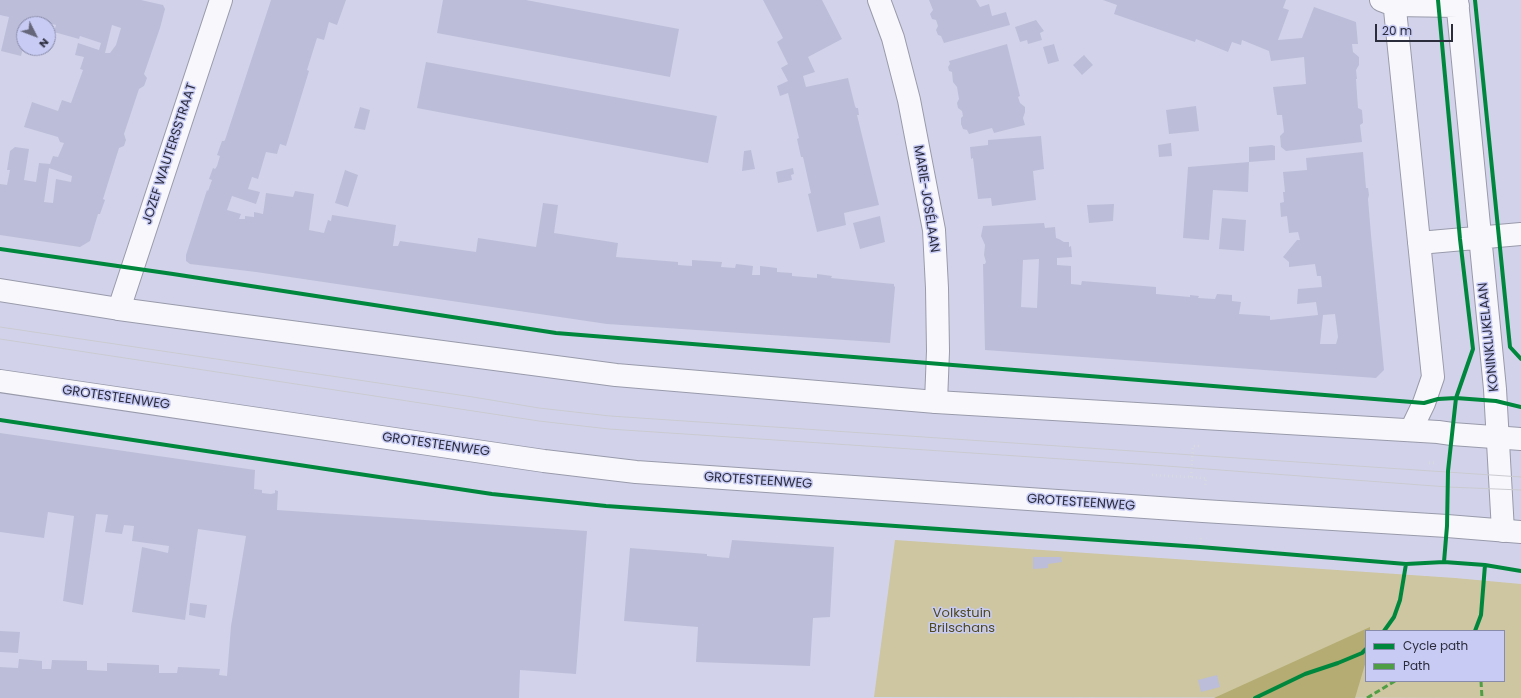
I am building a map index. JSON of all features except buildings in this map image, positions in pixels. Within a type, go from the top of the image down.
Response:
[{"type":"main road","name":"JOZEF WAUTERSSTRAAT","points":[[119,309],[221,0]]},
{"type":"main road","name":"MARIE-JOSÉLAAN","points":[[879,0],[893,38],[909,100],[934,230],[938,343],[936,402]]},
{"type":"main road","name":"KONINKLIJKELAAN","points":[[1411,430],[1424,403],[1433,377],[1390,2],[1458,3],[1495,389],[1498,437],[1512,532]]},
{"type":"main road","points":[[1418,243],[1521,234]]},
{"type":"main road","points":[[0,290],[119,309],[616,375],[936,402],[1411,430],[1521,439]]},
{"type":"main road","name":"GROTESTEENWEG","points":[[0,380],[544,461],[636,472],[1179,510],[1447,526],[1512,532]]},
{"type":"path","points":[[1191,477],[1193,446],[1200,446]]},
{"type":"path","points":[[1429,463],[1437,463]]},
{"type":"path","points":[[1152,475],[1206,478],[1204,495]]},
{"type":"path","points":[[1192,547],[1208,548]]},
{"type":"green space","name":"Volkstuin Brilschans","points":[[895,540],[1455,578],[1521,584],[1521,698],[874,697]]},
{"type":"shaded area","points":[[1370,627],[1370,630],[1365,630],[1365,664],[1355,698],[1214,698]]},
{"type":"tram line","points":[[0,327],[539,408],[610,416],[1521,477]]},
{"type":"tram line","points":[[0,339],[539,421],[609,429],[1153,465],[1448,487],[1521,490]]},
{"type":"marked path","points":[[1367,698],[1393,682]]},
{"type":"marked path","points":[[1481,682],[1482,698]]},
{"type":"cycle path","points":[[1438,0],[1460,239],[1473,349],[1456,398],[1448,471],[1447,526],[1444,562]]},
{"type":"cycle path","points":[[1475,0],[1510,347],[1521,359]]},
{"type":"cycle path","points":[[0,249],[556,333],[1424,403],[1438,399],[1456,398],[1496,401],[1521,407]]},
{"type":"cycle path","points":[[0,420],[492,494],[606,506],[1200,547],[1406,564],[1444,562],[1485,565],[1521,571]]},
{"type":"cycle path","points":[[1385,630],[1394,617],[1400,600],[1406,564]]},
{"type":"cycle path","points":[[1475,630],[1481,615],[1485,565]]},
{"type":"cycle path","points":[[1255,698],[1305,674],[1338,663],[1362,653],[1365,650]]}]
